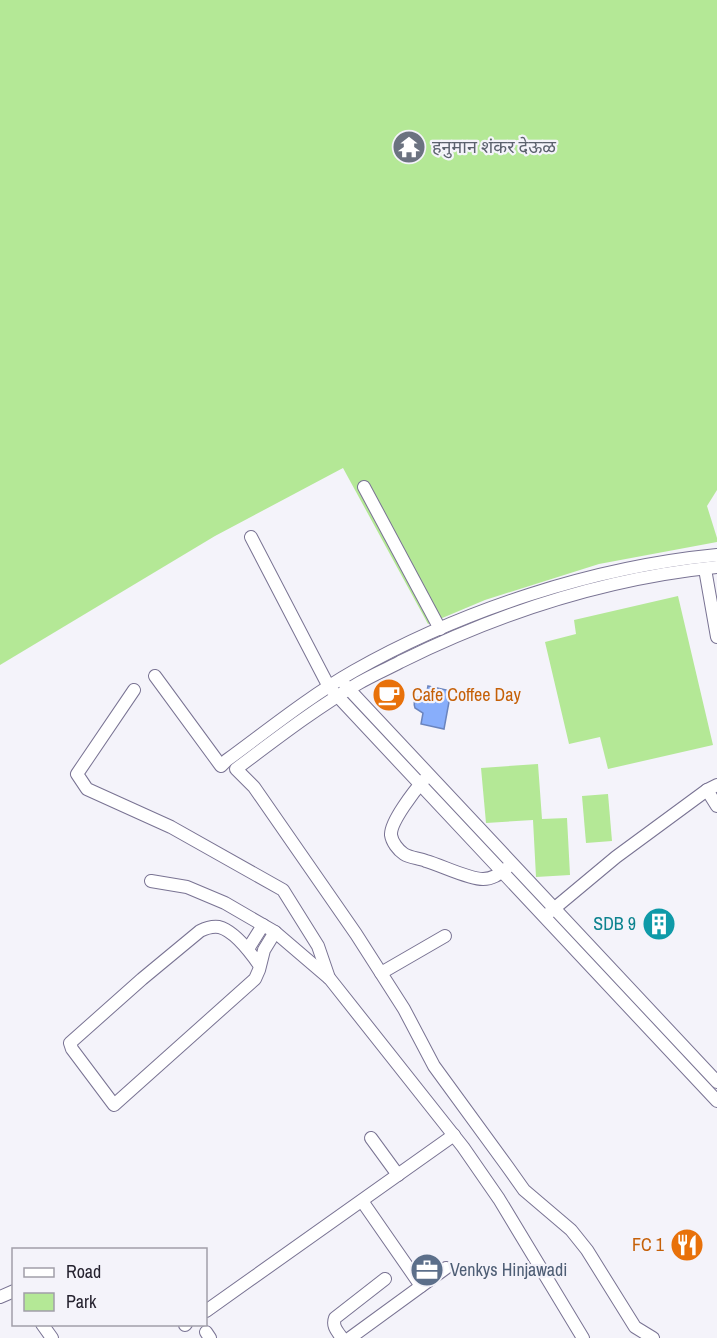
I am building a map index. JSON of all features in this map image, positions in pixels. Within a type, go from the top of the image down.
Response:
[{"type":"street","points":[[364,487],[440,629]]},
{"type":"street","points":[[250,537],[335,688],[550,913],[717,1082]]},
{"type":"street","points":[[653,1338],[635,1327],[587,1250],[570,1230],[524,1190],[434,1066],[404,1009],[356,934],[254,788],[236,769],[355,671],[440,629],[517,599],[603,574],[690,557],[717,555]]},
{"type":"street","points":[[155,676],[221,766],[335,688],[349,690],[440,643],[521,611],[606,586],[711,568],[717,637]]},
{"type":"street","points":[[134,690],[77,774],[87,789],[171,827],[283,890],[318,946],[330,980]]},
{"type":"street","points":[[349,690],[424,779]]},
{"type":"street","points":[[424,779],[394,823],[391,834],[397,847],[407,855],[479,879],[496,876],[507,868]]},
{"type":"street","points":[[550,913],[616,857],[712,787],[717,806]]},
{"type":"street","points":[[152,880],[187,887],[225,903],[275,932],[330,980],[454,1135],[499,1199],[582,1338]]},
{"type":"street","points":[[550,913],[717,1101]]},
{"type":"street","points":[[248,949],[263,925]]},
{"type":"street","points":[[260,966],[248,949],[227,931],[218,927],[209,927],[200,931],[142,979],[70,1043],[72,1049],[114,1104],[255,979],[260,966],[264,950],[275,932]]},
{"type":"street","points":[[381,973],[445,936]]},
{"type":"street","points":[[207,1310],[454,1135]]},
{"type":"street","points":[[371,1138],[398,1175]]},
{"type":"street","points":[[362,1201],[421,1286]]},
{"type":"street","points":[[350,1338],[446,1268]]},
{"type":"street","points":[[342,1338],[334,1326],[335,1318],[385,1279]]},
{"type":"green space","points":[[0,0],[717,0],[717,490],[707,506],[717,542],[599,564],[485,600],[428,624],[343,468],[215,536],[0,665]]},
{"type":"green space","points":[[678,596],[713,745],[608,769],[600,737],[569,744],[545,642],[576,634],[574,620]]},
{"type":"green space","points":[[538,764],[542,819],[567,818],[570,875],[536,877],[533,820],[486,823],[481,768]]},
{"type":"green space","points":[[608,794],[612,841],[586,843],[582,796]]},
{"type":"water","points":[[428,686],[451,691],[444,729],[421,724],[423,713],[415,708],[415,700],[420,696],[426,696]]},
{"type":"place","name":"हनुमान शंकर देऊळ","points":[[409,147]]},
{"type":"place","name":"Cafe Coffee Day","points":[[389,695]]},
{"type":"place","name":"SDB 9","points":[[659,924]]},
{"type":"place","name":"FC 1","points":[[687,1245]]},
{"type":"place","name":"Venkys Hinjawadi","points":[[427,1270]]}]
